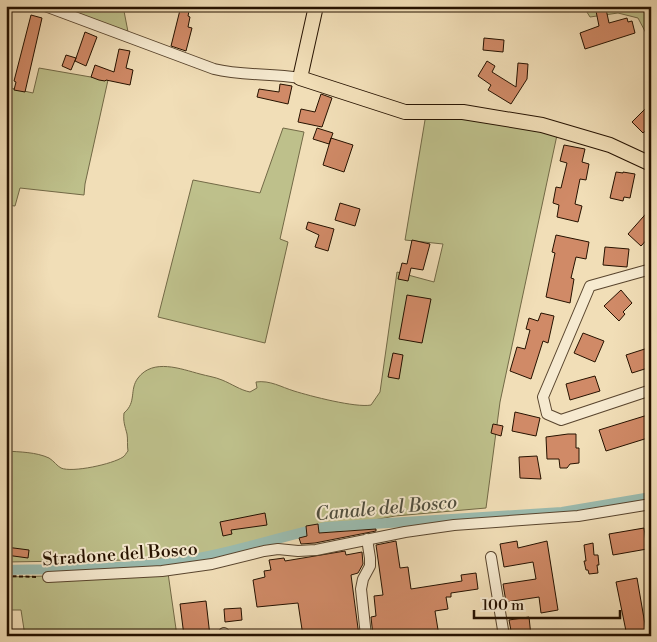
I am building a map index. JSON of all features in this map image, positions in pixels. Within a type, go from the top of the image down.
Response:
[{"type":"main road","points":[[316,6],[300,78],[406,112],[463,112],[560,130],[610,144],[651,164]]},
{"type":"street","points":[[45,6],[214,69],[229,73],[300,78]]},
{"type":"street","points":[[651,269],[590,286],[543,397],[547,414],[561,420],[651,390]]},
{"type":"street","name":"Stradone del Bosco","points":[[48,577],[162,571],[212,564],[278,549],[316,550],[405,532],[454,525],[578,516],[651,504]]},
{"type":"street","points":[[366,636],[361,589],[363,579],[370,566],[367,539]]},
{"type":"street","points":[[491,557],[504,636]]},
{"type":"path","name":"Stradone del Bosco","points":[[6,576],[48,577]]},
{"type":"green space","points":[[56,6],[123,6],[130,42]]},
{"type":"green space","points":[[579,6],[651,6],[651,43],[638,18],[618,13],[590,17],[585,9]]},
{"type":"green space","points":[[39,68],[108,80],[84,195],[20,188],[15,206],[6,205],[6,87],[33,93]]},
{"type":"green space","points":[[426,114],[472,116],[557,135],[500,402],[486,508],[395,516],[369,521],[330,534],[263,539],[220,551],[178,557],[130,560],[6,562],[6,451],[44,456],[51,459],[61,468],[66,469],[92,467],[118,460],[128,451],[124,413],[132,400],[135,382],[144,372],[151,368],[168,367],[184,370],[219,379],[250,392],[257,388],[256,382],[266,382],[333,401],[355,405],[371,405],[380,392],[397,272],[434,282],[443,244],[405,240]]},
{"type":"green space","points":[[283,128],[304,132],[280,239],[288,242],[265,343],[158,317],[193,180],[260,193]]},
{"type":"green space","points":[[168,573],[177,636],[25,636],[21,610],[6,610],[6,577]]},
{"type":"building","points":[[181,6],[190,6],[188,27],[192,28],[186,51],[171,46]]},
{"type":"building","points":[[606,9],[609,23],[627,18],[628,22],[632,21],[635,33],[585,49],[580,33],[599,26],[596,11]]},
{"type":"building","points":[[31,15],[42,18],[25,92],[14,90],[16,82],[14,81]]},
{"type":"building","points":[[85,32],[97,37],[86,66],[75,61]]},
{"type":"building","points":[[484,38],[504,40],[503,52],[483,50]]},
{"type":"building","points":[[119,49],[130,51],[126,68],[133,70],[130,85],[91,77],[95,65],[114,72]]},
{"type":"building","points":[[66,55],[76,58],[71,70],[62,66]]},
{"type":"building","points":[[487,61],[495,66],[492,72],[516,87],[518,63],[528,64],[527,79],[511,104],[488,90],[491,85],[478,76]]},
{"type":"building","points":[[280,84],[292,86],[288,104],[257,97],[259,89],[279,92]]},
{"type":"building","points":[[321,94],[332,98],[322,127],[298,122],[301,109],[315,112]]},
{"type":"building","points":[[651,103],[651,126],[643,133],[632,122]]},
{"type":"building","points":[[317,128],[333,133],[329,144],[313,139]]},
{"type":"building","points":[[331,138],[353,145],[344,172],[323,165]]},
{"type":"building","points":[[564,145],[585,149],[582,162],[589,164],[586,180],[580,179],[575,204],[582,206],[578,222],[557,217],[559,205],[553,203],[556,187],[561,188],[567,163],[560,161]]},
{"type":"building","points":[[616,172],[635,174],[630,198],[624,197],[623,201],[610,198]]},
{"type":"building","points":[[340,203],[360,209],[355,226],[335,220]]},
{"type":"building","points":[[651,208],[651,235],[641,246],[628,234]]},
{"type":"building","points":[[308,222],[334,229],[328,251],[315,247],[319,235],[306,229]]},
{"type":"building","points":[[556,235],[589,242],[586,259],[576,257],[571,278],[574,279],[570,303],[546,297],[555,253],[552,252]]},
{"type":"building","points":[[412,240],[430,244],[423,270],[411,268],[408,281],[398,279],[402,263],[407,264]]},
{"type":"building","points":[[605,247],[629,249],[627,267],[603,265]]},
{"type":"building","points":[[621,290],[632,303],[623,312],[625,314],[619,321],[604,306]]},
{"type":"building","points":[[407,295],[431,299],[422,343],[399,339]]},
{"type":"building","points":[[541,313],[554,316],[548,343],[543,341],[531,379],[510,371],[517,347],[525,349],[530,330],[526,329],[529,318],[538,321]]},
{"type":"building","points":[[583,333],[604,341],[595,362],[574,353]]},
{"type":"building","points":[[651,347],[651,367],[632,373],[626,355]]},
{"type":"building","points":[[393,353],[403,355],[399,379],[388,377]]},
{"type":"building","points":[[595,376],[600,391],[570,400],[566,384]]},
{"type":"building","points":[[515,412],[540,418],[536,436],[512,431]]},
{"type":"building","points":[[651,414],[651,437],[606,451],[599,430]]},
{"type":"building","points":[[493,424],[503,426],[501,436],[491,433]]},
{"type":"building","points":[[576,434],[576,448],[579,448],[579,463],[570,464],[567,468],[560,468],[559,459],[547,459],[546,437]]},
{"type":"building","points":[[537,456],[541,479],[520,478],[519,457]]},
{"type":"building","points":[[265,513],[267,525],[231,530],[232,534],[223,536],[220,522]]},
{"type":"building","points":[[318,524],[319,533],[376,529],[376,531],[301,544],[299,538],[307,536],[306,526]]},
{"type":"building","points":[[644,528],[647,549],[613,555],[609,534]]},
{"type":"building","points":[[396,541],[400,568],[408,567],[411,589],[462,581],[461,575],[476,573],[478,589],[451,593],[451,597],[446,597],[448,609],[435,611],[439,636],[416,636],[416,631],[373,636],[371,617],[376,616],[374,596],[383,595],[376,545]]},
{"type":"building","points":[[517,541],[518,548],[547,541],[558,610],[541,613],[539,597],[506,602],[503,584],[536,579],[533,562],[504,567],[500,544]]},
{"type":"building","points":[[593,543],[594,555],[598,555],[598,573],[589,574],[584,561],[586,561],[584,545]]},
{"type":"building","points":[[6,547],[29,550],[28,558],[6,555]]},
{"type":"building","points":[[345,551],[346,555],[362,552],[363,564],[358,573],[351,575],[359,636],[303,636],[298,603],[257,607],[253,580],[265,577],[264,571],[271,570],[269,560],[284,558],[285,561]]},
{"type":"building","points":[[637,578],[647,636],[627,636],[616,582]]},
{"type":"building","points":[[206,601],[210,636],[184,636],[180,604]]},
{"type":"building","points":[[241,608],[242,620],[225,622],[224,609]]},
{"type":"building","points":[[529,617],[531,636],[512,636],[509,620]]},
{"type":"waterway","name":"Canale del Bosco","points":[[6,570],[106,568],[166,563],[207,556],[326,527],[562,512],[651,497]]}]
